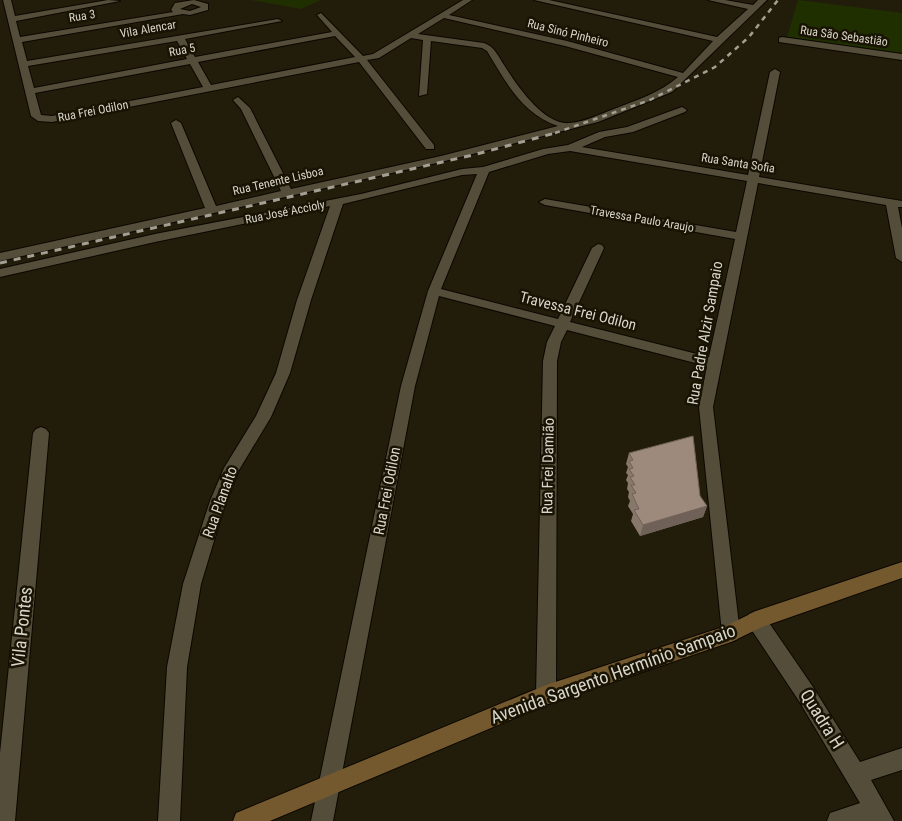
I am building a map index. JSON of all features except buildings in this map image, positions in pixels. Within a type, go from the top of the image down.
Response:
[{"type":"main road","name":"Avenida Sargento Hermínio Sampaio","points":[[244,821],[546,695],[731,633],[756,620],[902,570]]},
{"type":"street","name":"Rua Frei Odilon","points":[[7,0],[36,116],[41,119],[52,119],[376,56],[412,36],[468,0]]},
{"type":"street","points":[[538,0],[719,40]]},
{"type":"street","points":[[712,0],[755,8]]},
{"type":"street","points":[[685,76],[719,40],[763,0]]},
{"type":"street","points":[[12,19],[112,1],[126,1]]},
{"type":"street","name":"Rua 3","points":[[18,40],[180,13]]},
{"type":"street","points":[[321,15],[361,59],[430,147]]},
{"type":"street","name":"Rua Sinó Pinheiro","points":[[444,16],[567,44],[685,76]]},
{"type":"street","name":"Vila Alencar","points":[[23,64],[278,21]]},
{"type":"street","name":"Rua 5","points":[[30,91],[338,33]]},
{"type":"street","points":[[412,36],[477,44],[490,49],[517,94],[557,126]]},
{"type":"street","points":[[179,37],[208,88]]},
{"type":"street","points":[[422,94],[427,38]]},
{"type":"street","name":"Rua São Sebastião","points":[[782,40],[902,58]]},
{"type":"street","name":"Rua Padre Alzir Sampaio","points":[[731,633],[706,407],[775,72]]},
{"type":"street","name":"Rua Tenente Lisboa","points":[[0,257],[441,159],[557,126],[595,120],[658,95],[685,76]]},
{"type":"street","points":[[238,100],[245,108],[287,193]]},
{"type":"street","points":[[570,148],[603,134],[629,130],[682,110]]},
{"type":"street","points":[[176,123],[212,210]]},
{"type":"street","name":"Rua Santa Sofia","points":[[570,148],[626,160],[752,178],[897,203]]},
{"type":"street","name":"Rua José Accioly","points":[[0,273],[155,238],[338,201],[462,172],[484,170],[547,151],[570,148]]},
{"type":"street","name":"Rua Frei Odilon","points":[[322,821],[408,386],[434,291],[484,170]]},
{"type":"street","name":"Rua Planalto","points":[[169,821],[177,666],[192,584],[218,501],[232,468],[263,417],[283,373],[304,300],[338,201]]},
{"type":"street","name":"Travessa Paulo Araujo","points":[[545,202],[740,236]]},
{"type":"street","points":[[897,203],[902,258]]},
{"type":"street","name":"Rua Frei Damião","points":[[546,695],[550,361],[554,342],[598,248]]},
{"type":"street","name":"Travessa Frei Odilon","points":[[434,291],[714,362]]},
{"type":"street","name":"Vila Pontes","points":[[4,821],[41,433]]},
{"type":"street","name":"Quadra H","points":[[756,620],[782,654],[879,815]]},
{"type":"street","points":[[856,774],[902,759]]},
{"type":"street","points":[[838,821],[879,815]]},
{"type":"green space","points":[[251,0],[321,0],[301,9]]},
{"type":"green space","points":[[798,0],[902,13],[902,53],[787,37]]},
{"type":"railway","points":[[555,133],[650,100],[715,67],[749,37],[778,0]]},
{"type":"railway","points":[[0,263],[473,155],[559,132]]}]
